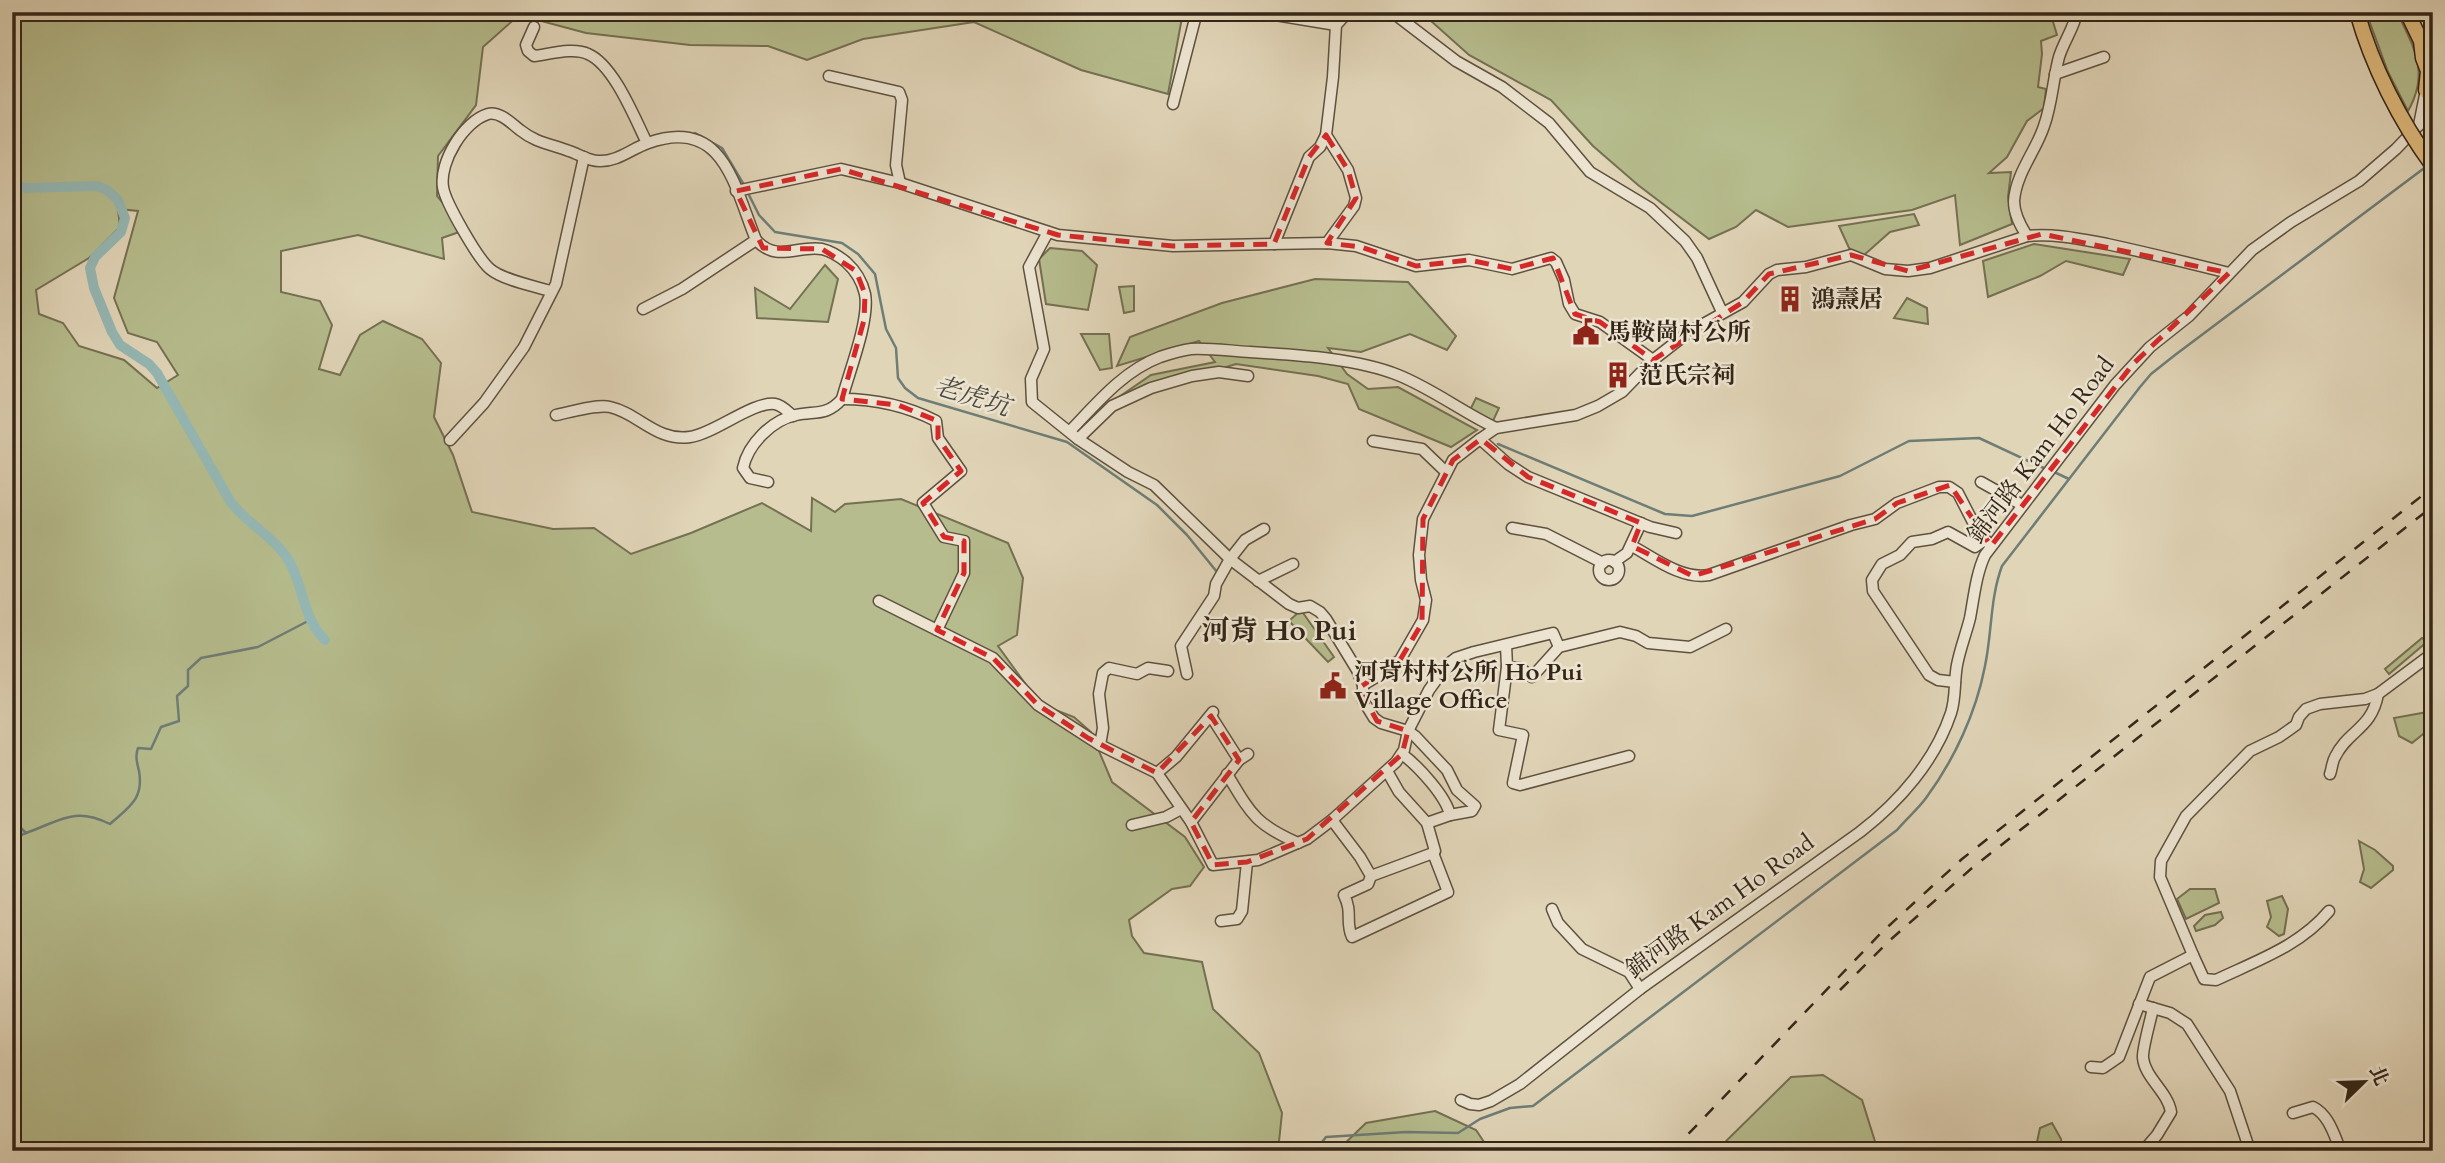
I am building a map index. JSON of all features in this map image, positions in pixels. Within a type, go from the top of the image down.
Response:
[{"type":"main road","points":[[2357,12],[2383,80],[2414,138],[2433,166]]},
{"type":"main road","points":[[2363,12],[2388,76],[2418,134],[2433,156]]},
{"type":"main road","points":[[2407,12],[2421,41],[2430,84]]},
{"type":"main road","points":[[2421,41],[2433,51]]},
{"type":"street","points":[[1173,104],[1195,19],[1200,12]]},
{"type":"street","points":[[1256,12],[1336,25]]},
{"type":"street","points":[[1274,244],[1309,157],[1320,147],[1326,135],[1336,25],[1348,12]]},
{"type":"street","points":[[1392,12],[1456,61],[1502,87],[1549,123],[1590,172],[1650,208],[1685,241],[1697,258],[1723,312]]},
{"type":"street","points":[[2026,236],[2017,219],[2014,201],[2019,179],[2044,125],[2065,39],[2075,24],[2077,12]]},
{"type":"street","points":[[534,27],[526,45],[534,56],[587,53],[603,65],[613,77],[648,143]]},
{"type":"street","points":[[2055,74],[2104,57]]},
{"type":"street","points":[[829,76],[899,92],[901,105],[896,165],[900,183]]},
{"type":"street","points":[[2418,125],[2430,84]]},
{"type":"street","points":[[550,291],[499,274],[488,267],[445,196],[442,183],[445,165],[465,130],[492,113],[504,118],[537,142],[598,162],[614,160],[648,143],[666,138],[691,137],[711,148],[723,159],[738,190],[756,240],[763,248],[774,253],[822,249],[841,257],[856,271],[865,294],[864,320],[842,399],[834,408],[823,412],[793,416],[775,425],[757,440],[748,451],[744,472],[750,478],[768,482]]},
{"type":"street","name":"錦河路 Kam Ho Road","points":[[1461,1100],[1479,1105],[1504,1094],[1534,1074],[1640,989],[1860,832],[1892,806],[1927,760],[1948,722],[1954,698],[1956,667],[1969,623],[1980,565],[1988,543],[2022,505],[2133,364],[2150,347],[2189,316],[2229,273],[2269,237],[2359,181],[2396,149],[2418,125],[2433,115]]},
{"type":"street","points":[[1326,135],[1348,170],[1356,198],[1354,206],[1327,243]]},
{"type":"street","points":[[450,440],[485,403],[524,346],[550,291],[556,284],[584,157]]},
{"type":"street","points":[[738,190],[841,169],[900,183],[1058,235],[1173,246],[1327,243],[1361,247],[1416,266],[1469,260],[1512,269],[1553,258],[1564,280],[1569,304],[1575,314],[1600,322],[1653,360]]},
{"type":"street","points":[[1048,232],[1029,267],[1044,349],[1031,379],[1032,402],[1128,472],[1154,485],[1230,559],[1293,607],[1310,606],[1321,612],[1349,656],[1363,685],[1363,700],[1377,721],[1415,736],[1447,770],[1457,790],[1475,806],[1472,811],[1427,823]]},
{"type":"street","points":[[1363,685],[1400,660],[1425,617],[1426,600],[1420,569],[1420,534],[1426,511],[1456,457],[1496,428],[1568,417],[1589,411],[1622,392],[1653,360],[1689,332],[1743,302],[1769,274],[1777,270],[1806,267],[1851,255],[1885,269],[1908,271],[1930,268],[2026,236],[2064,236],[2229,273]]},
{"type":"street","points":[[643,309],[682,289],[756,240]]},
{"type":"street","points":[[1074,435],[1112,388],[1130,372],[1160,357],[1190,349],[1338,360],[1395,374],[1431,390],[1466,414],[1496,428]]},
{"type":"street","points":[[1074,435],[1112,406],[1151,388],[1192,376],[1219,372],[1248,376]]},
{"type":"street","points":[[842,399],[898,405],[936,421],[939,438],[961,471],[923,503],[944,537],[964,541],[964,573],[937,630]]},
{"type":"street","points":[[556,415],[608,407],[661,434],[688,438],[768,404],[776,404],[793,416]]},
{"type":"street","points":[[1480,439],[1508,464],[1528,477],[1641,523],[1676,533]]},
{"type":"street","points":[[1373,441],[1422,449],[1446,472]]},
{"type":"street","points":[[1981,482],[2022,505]]},
{"type":"street","points":[[1632,546],[1685,574],[1709,575],[1875,519],[1897,503],[1944,486],[1953,489],[1977,530],[1988,543],[1975,547],[1948,532],[1932,539],[1912,542],[1900,555],[1882,564],[1872,580],[1873,591],[1930,675],[1938,680],[1955,682]]},
{"type":"street","points":[[1512,528],[1546,534],[1609,562],[1627,553],[1641,523]]},
{"type":"street","points":[[1187,674],[1181,646],[1214,596],[1216,584],[1230,559],[1245,540],[1264,529]]},
{"type":"street","points":[[1258,581],[1293,564]]},
{"type":"street","points":[[879,601],[993,658],[1038,705],[1100,746],[1157,774],[1191,822],[1213,866],[1247,862],[1298,843],[1332,820],[1402,754],[1408,731],[1429,690],[1447,665],[1463,655],[1553,633],[1559,647]]},
{"type":"street","points":[[1507,667],[1520,668],[1531,677],[1559,647],[1620,632],[1636,636],[1648,643],[1690,647],[1726,629]]},
{"type":"street","points":[[1506,645],[1507,667],[1499,730],[1523,735],[1513,783],[1520,785],[1629,756]]},
{"type":"street","points":[[2329,911],[2320,922],[2289,946],[2216,980],[2204,979],[2160,877],[2161,860],[2186,816],[2250,751],[2279,737],[2296,724],[2306,709],[2320,704],[2365,699],[2378,694],[2433,653]]},
{"type":"street","points":[[1100,746],[1102,729],[1099,694],[1103,673],[1109,668],[1137,674],[1148,667],[1168,671]]},
{"type":"street","points":[[2330,774],[2335,757],[2371,717],[2378,694]]},
{"type":"street","points":[[1157,774],[1176,757],[1212,714],[1244,757],[1227,774],[1191,822]]},
{"type":"street","points":[[1402,754],[1413,762],[1447,804],[1450,815]]},
{"type":"street","points":[[1387,771],[1395,786],[1427,823],[1435,851],[1433,853],[1448,891],[1353,937],[1348,926],[1351,909],[1344,895],[1368,884],[1371,876],[1433,853]]},
{"type":"street","points":[[1227,774],[1253,816],[1266,828],[1298,843]]},
{"type":"street","points":[[1132,825],[1166,817],[1181,809]]},
{"type":"street","points":[[1332,820],[1371,876]]},
{"type":"street","points":[[1220,921],[1237,919],[1242,911],[1247,862]]},
{"type":"street","points":[[1552,909],[1558,923],[1582,949],[1629,972],[1640,989]]},
{"type":"street","points":[[2091,1068],[2103,1068],[2119,1057],[2150,977],[2193,956]]},
{"type":"street","points":[[2139,1004],[2170,1013],[2188,1024],[2230,1091],[2250,1151]]},
{"type":"street","points":[[2134,1151],[2144,1151],[2171,1112],[2170,1104],[2143,1058],[2153,1008]]},
{"type":"street","points":[[2293,1113],[2312,1107],[2320,1110],[2342,1151]]},
{"type":"highlighted area","points":[[1326,135],[1348,170],[1356,198],[1327,243],[1361,247],[1416,266],[1469,260],[1512,269],[1553,258],[1575,314],[1600,322],[1653,360],[1743,302],[1769,274],[1851,255],[1908,271],[2042,234],[2229,273],[2133,364],[1991,546],[1950,485],[1897,503],[1875,519],[1693,576],[1632,546],[1641,523],[1528,477],[1481,439],[1453,460],[1423,519],[1422,623],[1400,660],[1359,688],[1377,721],[1408,731],[1402,754],[1307,839],[1247,862],[1213,865],[1191,822],[1239,760],[1211,716],[1157,773],[1088,738],[1038,705],[993,658],[937,630],[964,573],[964,541],[944,537],[923,503],[961,471],[938,438],[938,421],[898,405],[842,399],[864,320],[865,294],[856,271],[822,249],[763,248],[736,191],[841,169],[1058,235],[1173,246],[1274,244],[1309,157]]},
{"type":"green space","points":[[12,12],[1183,12],[1168,94],[1081,70],[974,22],[863,39],[807,60],[768,46],[690,45],[586,33],[519,15],[483,47],[476,105],[438,156],[437,196],[465,230],[442,238],[444,259],[358,235],[281,251],[281,292],[320,301],[332,325],[319,369],[340,375],[360,335],[383,321],[422,339],[441,363],[434,417],[453,455],[472,512],[553,529],[594,528],[631,554],[691,533],[762,503],[811,531],[812,498],[835,512],[845,504],[901,499],[1008,543],[1023,578],[1017,635],[998,646],[1040,704],[1074,717],[1091,732],[1112,782],[1185,837],[1204,867],[1190,886],[1172,889],[1129,920],[1132,936],[1144,953],[1202,962],[1213,1009],[1259,1053],[1282,1113],[1278,1151],[12,1151]],"holes":[[[118,209],[138,211],[114,298],[128,333],[157,342],[178,375],[157,388],[124,360],[79,346],[63,323],[39,314],[36,290],[89,258],[120,227]]]},
{"type":"green space","points":[[1421,12],[2050,12],[2057,35],[2041,41],[2038,87],[2046,89],[2044,108],[2027,121],[2007,157],[1989,173],[2011,172],[2008,197],[2012,224],[1960,245],[1955,195],[1912,210],[1788,227],[1756,210],[1736,227],[1709,239],[1638,185],[1593,146],[1551,100],[1469,55]]},
{"type":"green space","points":[[2366,12],[2397,12],[2409,37],[2419,72],[2415,97],[2408,111],[2388,72]]},
{"type":"green space","points":[[1914,214],[1919,225],[1890,232],[1863,256],[1849,248],[1839,226]]},
{"type":"green space","points":[[2034,244],[2130,259],[2123,275],[2066,261],[2040,276],[1988,297],[1983,261]]},
{"type":"green space","points":[[1050,248],[1082,251],[1097,265],[1088,310],[1046,304],[1039,259]]},
{"type":"green space","points":[[825,265],[838,279],[828,322],[757,318],[755,288],[790,309]]},
{"type":"green space","points":[[1315,279],[1408,282],[1456,336],[1447,350],[1410,334],[1361,352],[1328,348],[1347,374],[1368,389],[1398,387],[1477,430],[1451,447],[1359,409],[1348,384],[1318,376],[1236,364],[1113,401],[1151,375],[1215,362],[1199,341],[1117,366],[1130,337],[1222,303]]},
{"type":"green space","points":[[1134,286],[1134,311],[1124,313],[1119,287]]},
{"type":"green space","points":[[1907,298],[1927,308],[1928,324],[1894,318]]},
{"type":"green space","points":[[1081,334],[1109,334],[1112,368],[1100,370]]},
{"type":"green space","points":[[1476,398],[1499,408],[1492,423],[1469,412]]},
{"type":"green space","points":[[1301,610],[1334,657],[1328,662],[1289,621]]},
{"type":"green space","points":[[2422,638],[2428,641],[2389,674],[2385,669]]},
{"type":"green space","points":[[2433,711],[2433,726],[2412,743],[2399,736],[2394,718]]},
{"type":"green space","points":[[2359,841],[2375,850],[2393,866],[2393,870],[2371,888],[2360,882],[2364,869]]},
{"type":"green space","points":[[2190,889],[2215,889],[2219,903],[2186,919],[2177,899]]},
{"type":"green space","points":[[2282,896],[2288,909],[2284,934],[2279,936],[2267,927],[2271,917],[2267,901]]},
{"type":"green space","points":[[2221,912],[2223,918],[2215,925],[2196,931],[2194,926],[2205,915]]},
{"type":"green space","points":[[1823,1075],[1862,1100],[1878,1151],[1716,1151],[1791,1077]]},
{"type":"green space","points":[[1435,1111],[1476,1130],[1490,1151],[1337,1151],[1366,1123]]},
{"type":"green space","points":[[2052,1123],[2061,1139],[2062,1151],[2038,1151],[2040,1128]]},
{"type":"waterway","name":"老虎坑","points":[[695,133],[722,148],[744,185]]},
{"type":"waterway","points":[[1315,1151],[1326,1137],[1406,1132],[1458,1133],[1480,1119],[1510,1108],[1533,1106],[1897,830],[1923,802],[1936,783],[1955,752],[1970,718],[1985,666],[1995,590],[2002,566],[2140,387],[2151,374],[2175,355],[2427,166]]},
{"type":"waterway","points":[[12,185],[26,188],[97,186],[107,190],[118,200],[125,218],[121,232],[95,257],[90,268],[94,288],[112,332],[120,345],[149,364],[157,373],[230,501],[285,555],[296,576],[311,621],[325,640]]},
{"type":"waterway","name":"老虎坑","points":[[747,191],[759,215],[775,232],[842,243],[858,254],[875,274],[886,329],[896,348],[898,378],[905,388],[918,398],[1067,442],[1157,505],[1187,535],[1217,572]]},
{"type":"waterway","points":[[1498,444],[1665,514],[1692,516],[1840,476],[1909,441],[1979,438],[2048,470]]},
{"type":"waterway","points":[[2054,472],[2069,479]]},
{"type":"waterway","points":[[12,819],[26,833],[67,817],[86,816],[110,824],[137,796],[140,781],[138,748],[151,749],[161,727],[179,721],[177,696],[188,686],[188,670],[201,658],[258,647],[310,620]]},
{"type":"waterway","points":[[12,869],[21,835],[26,833]]},
{"type":"railway","points":[[1672,1151],[1881,933],[1962,859],[2433,487]]},
{"type":"railway","points":[[1840,990],[1889,941],[1972,868],[2433,506]]},
{"type":"place","name":"鴻燾居","points":[[1790,299]]},
{"type":"place","name":"馬鞍崗村公所","points":[[1586,332]]},
{"type":"place","name":"范氏宗祠","points":[[1618,375]]},
{"type":"place","name":"河背村村公所 Ho Pui Village Office","points":[[1333,686]]},
{"type":"district","name":"河背 Ho Pui","points":[[1279,631]]}]
